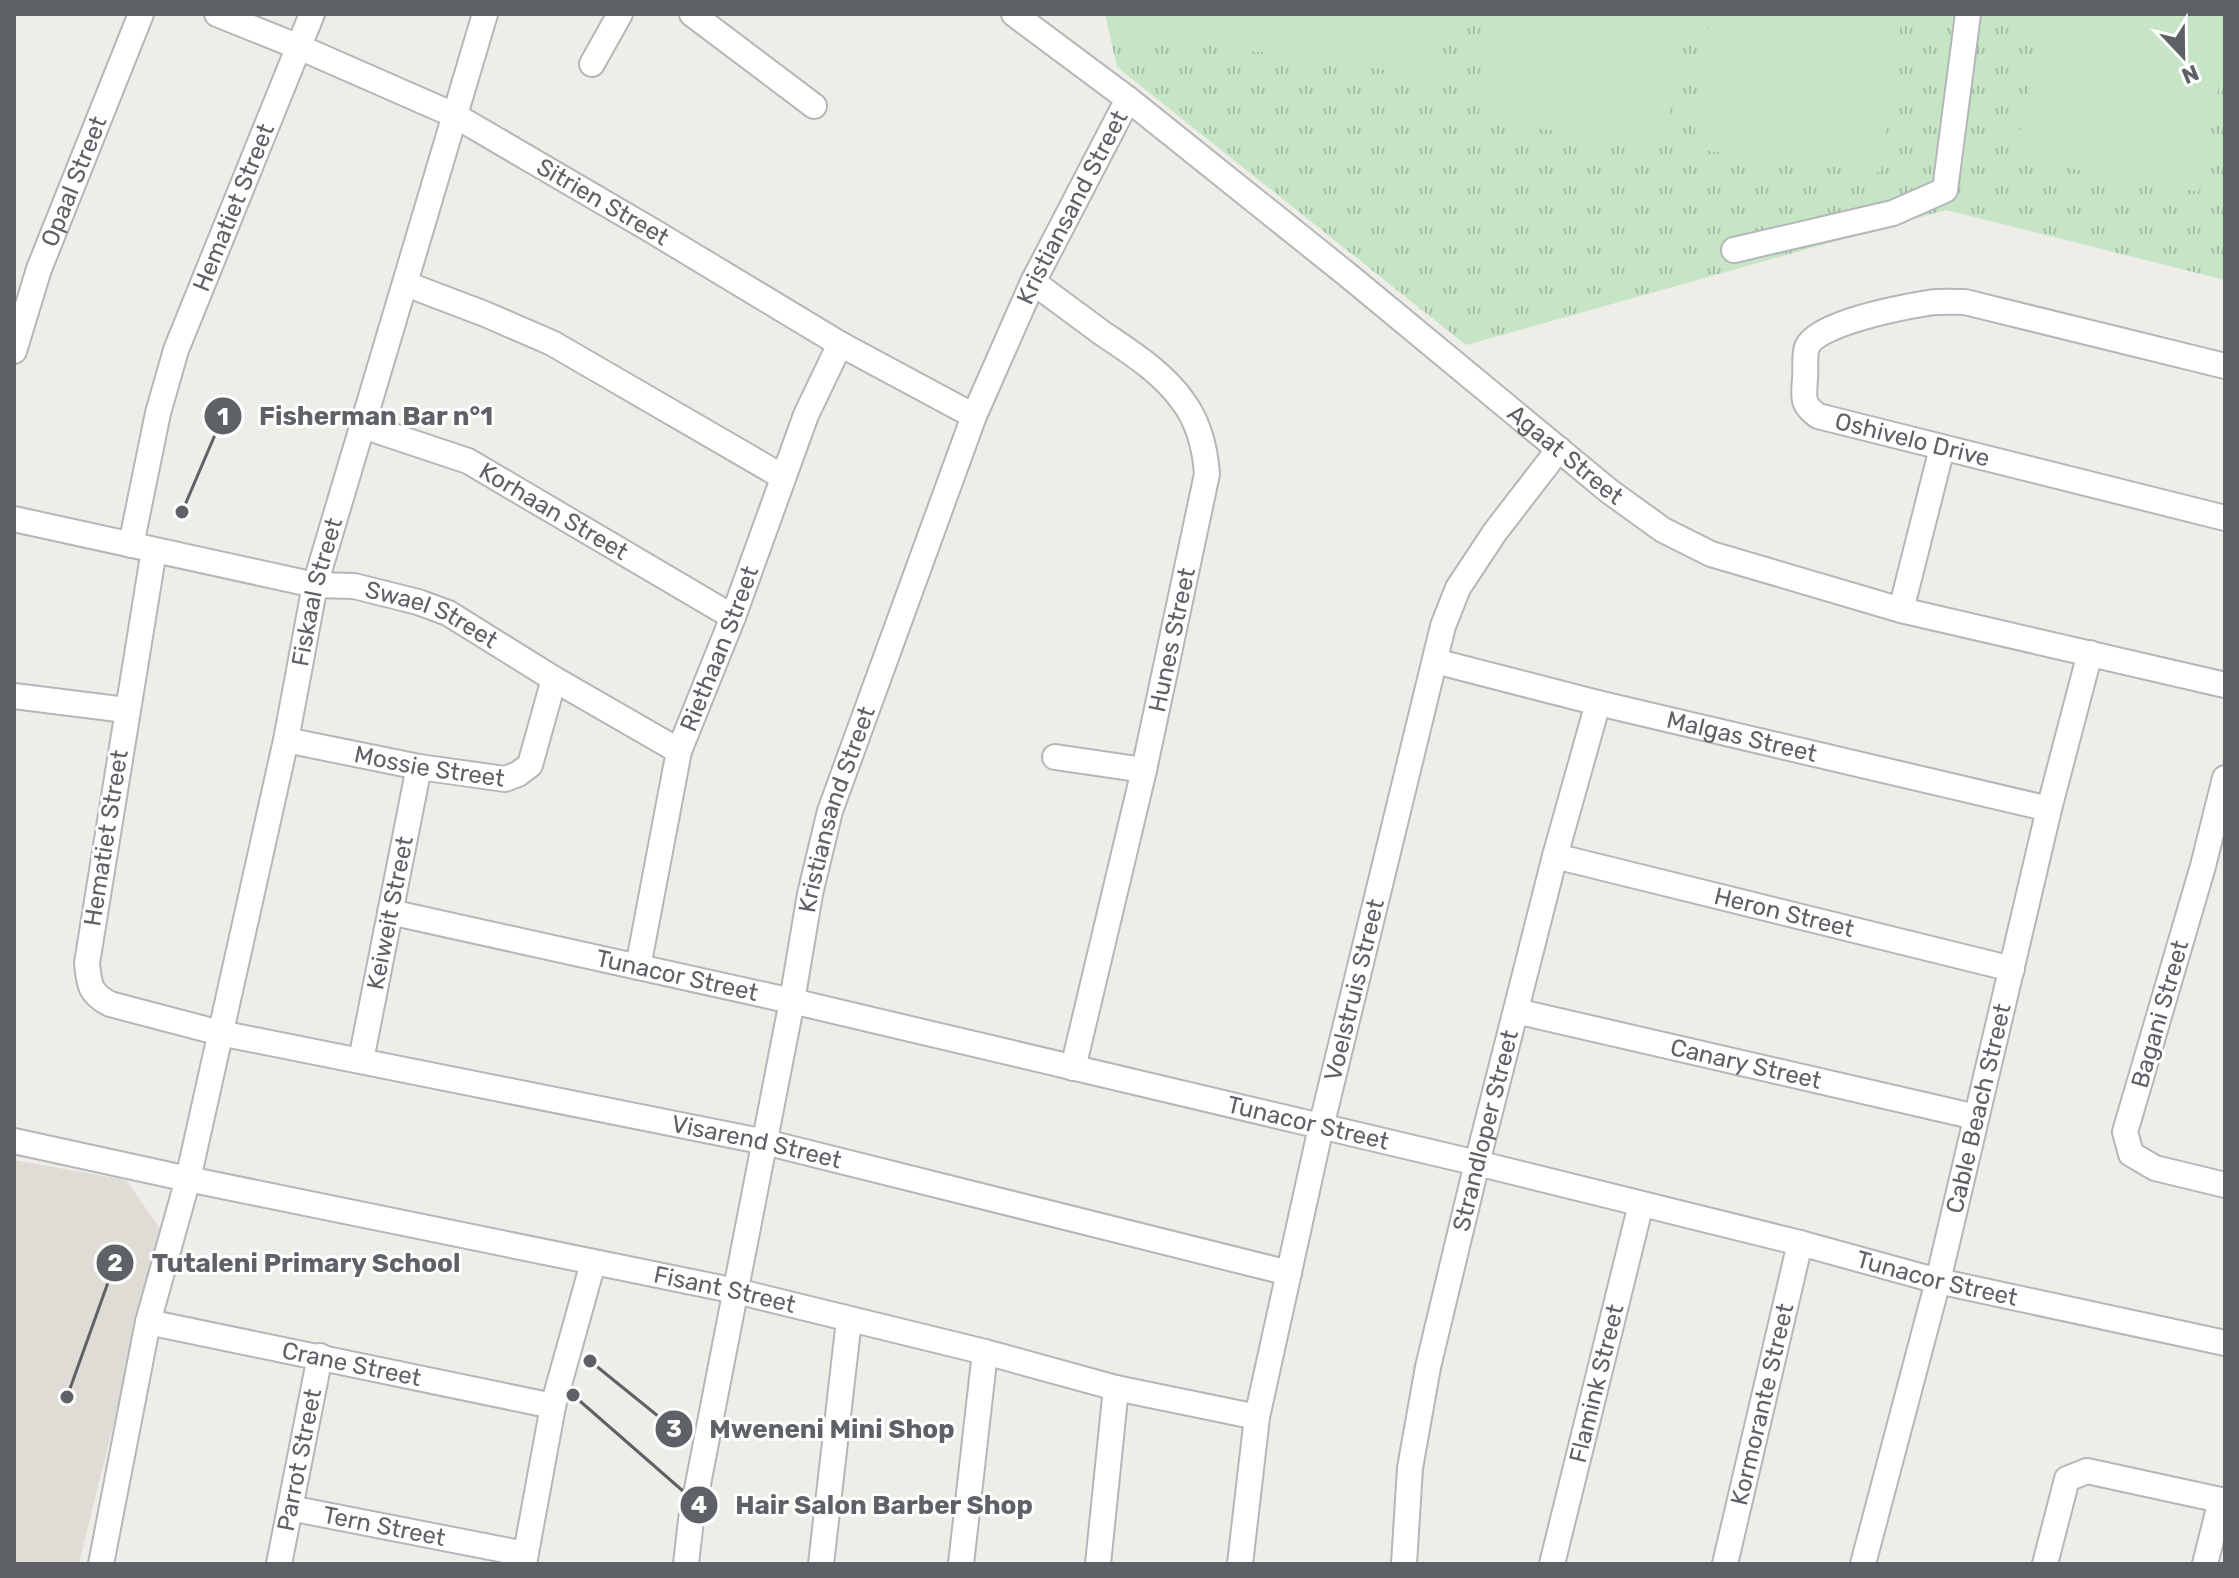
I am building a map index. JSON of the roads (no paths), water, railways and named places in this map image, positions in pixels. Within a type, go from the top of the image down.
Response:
[{"type":"street","name":"Opaal Street","points":[[14,351],[39,269],[141,14]]},
{"type":"street","name":"Sitrien Street","points":[[217,14],[454,115],[840,344],[974,416]]},
{"type":"street","name":"Hematiet Street","points":[[220,1033],[100,999],[92,991],[87,963],[126,710],[158,413],[176,350],[312,14]]},
{"type":"street","name":"Fiskaal Street","points":[[101,1564],[148,1322],[188,1179],[286,740],[315,585],[485,14]]},
{"type":"street","points":[[592,64],[620,14]]},
{"type":"street","points":[[692,14],[814,106]]},
{"type":"street","name":"Agaat Street","points":[[1014,14],[1128,99],[1349,276],[1609,491],[1663,530],[1711,554],[1901,610],[2225,685]]},
{"type":"street","points":[[1734,250],[1893,213],[1945,190],[1968,14]]},
{"type":"street","name":"Kristiansand Street","points":[[686,1564],[691,1520],[810,894],[830,811],[974,416],[1033,282],[1128,99]]},
{"type":"street","name":"Hunes Street","points":[[1033,282],[1130,353],[1182,399],[1205,448],[1207,474],[1144,770],[1073,1068]]},
{"type":"street","points":[[406,284],[552,343],[783,477]]},
{"type":"street","name":"Oshivelo Drive","points":[[2225,366],[1965,302],[1930,303],[1830,327],[1817,335],[1807,347],[1804,399],[1808,409],[1818,416],[2225,518]]},
{"type":"street","name":"Riethaan Street","points":[[638,967],[679,751],[733,617],[806,415],[840,344]]},
{"type":"street","name":"Korhaan Street","points":[[363,426],[468,461],[733,617]]},
{"type":"street","points":[[1901,610],[1942,448]]},
{"type":"street","name":"Voelstruis Street","points":[[1240,1564],[1257,1417],[1321,1127],[1443,626],[1458,588],[1495,532],[1559,449]]},
{"type":"street","name":"Swael Street","points":[[14,519],[315,585],[354,586],[385,592],[448,613],[679,751]]},
{"type":"street","name":"Cable Beach Street","points":[[1863,1564],[1938,1281],[2049,809],[2090,653]]},
{"type":"street","name":"Malgas Street","points":[[1435,661],[1598,703],[2049,809]]},
{"type":"street","name":"Mossie Street","points":[[286,740],[419,767],[505,779],[530,765],[554,679]]},
{"type":"street","points":[[14,696],[126,710]]},
{"type":"street","name":"Strandloper Street","points":[[1404,1564],[1410,1468],[1428,1367],[1555,856],[1598,703]]},
{"type":"street","points":[[1055,757],[1144,770]]},
{"type":"street","name":"Keiweit Street","points":[[361,1060],[419,767]]},
{"type":"street","name":"Bagani Street","points":[[2225,778],[2214,869],[2125,1132],[2131,1154],[2155,1168],[2225,1185]]},
{"type":"street","name":"Heron Street","points":[[1555,856],[2012,969]]},
{"type":"street","name":"Tunacor Street","points":[[390,912],[792,1001],[1477,1163],[1800,1243],[1938,1281],[2225,1343]]},
{"type":"street","name":"Canary Street","points":[[1516,1011],[1976,1117]]},
{"type":"street","name":"Visarend Street","points":[[220,1033],[765,1142],[1289,1273]]},
{"type":"street","name":"Fisant Street","points":[[14,1141],[736,1291],[985,1352],[1116,1388],[1257,1417]]},
{"type":"street","name":"Flamink Street","points":[[1552,1564],[1641,1204]]},
{"type":"street","name":"Kormorante Street","points":[[1725,1564],[1800,1243]]},
{"type":"street","points":[[524,1559],[553,1406],[593,1263]]},
{"type":"street","points":[[821,1564],[849,1320]]},
{"type":"street","name":"Crane Street","points":[[148,1322],[553,1406]]},
{"type":"street","points":[[961,1564],[985,1352]]},
{"type":"street","name":"Parrot Street","points":[[279,1564],[320,1356]]},
{"type":"street","points":[[1098,1564],[1116,1388]]},
{"type":"street","points":[[2045,1564],[2067,1479],[2087,1471],[2223,1501],[2205,1564]]},
{"type":"street","name":"Tern Street","points":[[290,1508],[524,1559]]},
{"type":"place","name":"Fisherman Bar n°1","points":[[182,512]]},
{"type":"place","name":"Mweneni Mini Shop","points":[[590,1361]]},
{"type":"place","name":"Hair Salon Barber Shop","points":[[573,1395]]},
{"type":"place","name":"Tutaleni Primary School","points":[[67,1397]]}]
